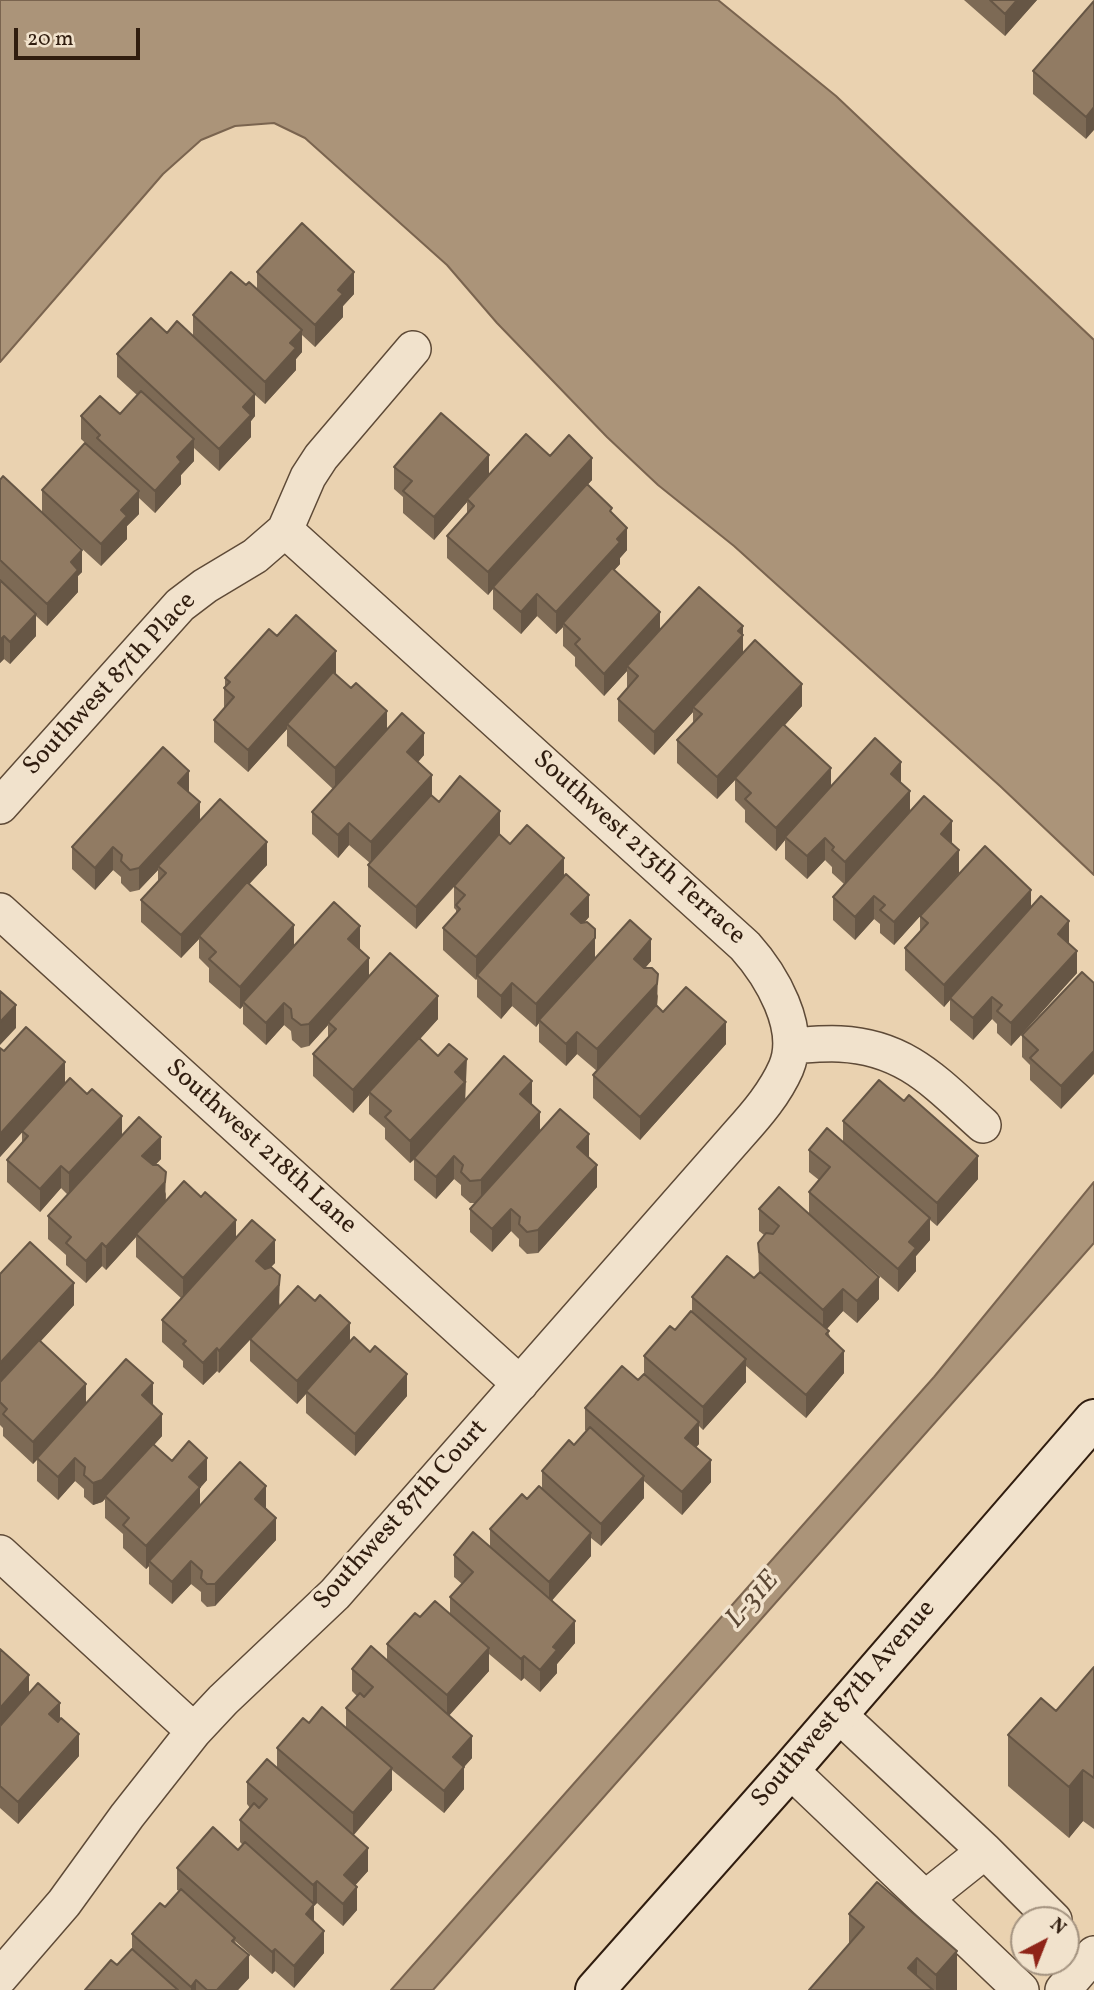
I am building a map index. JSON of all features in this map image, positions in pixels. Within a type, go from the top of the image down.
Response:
[{"type":"street","name":"Southwest 87th Place","points":[[0,806],[180,605],[255,555],[285,530],[308,477],[321,457],[412,349]]},
{"type":"street","name":"Southwest 213th Terrace","points":[[285,530],[745,946],[774,984],[787,1023],[791,1046]]},
{"type":"street","name":"Southwest 218th Lane","points":[[0,911],[520,1384]]},
{"type":"street","points":[[791,1046],[837,1043],[863,1046],[894,1055],[930,1078],[983,1125]]},
{"type":"street","name":"Southwest 87th Court","points":[[0,1978],[64,1903],[127,1816],[194,1731],[335,1594],[760,1109],[786,1066],[791,1046]]},
{"type":"street","name":"Southwest 87th Avenue","points":[[595,1990],[1094,1419]]},
{"type":"street","points":[[0,1553],[194,1731]]},
{"type":"street","points":[[838,1714],[1040,1906]]},
{"type":"street","points":[[790,1770],[1021,1990]]},
{"type":"street","points":[[926,1898],[985,1851]]},
{"type":"street","points":[[1063,1990],[1092,1961]]},
{"type":"water","points":[[0,0],[718,0],[836,96],[1094,340],[1094,875],[1000,786],[734,546],[658,485],[607,437],[497,323],[447,265],[305,138],[274,123],[235,126],[201,140],[163,174],[0,362]]},
{"type":"water","name":"L-31E","points":[[1094,1182],[1094,1243],[433,1990],[391,1990],[934,1377]]},
{"type":"building","points":[[990,0],[1017,0],[1005,14]]},
{"type":"building","points":[[1094,1],[1094,107],[1086,117],[1033,71]]},
{"type":"building","points":[[302,223],[354,272],[338,290],[343,294],[315,325],[257,272]]},
{"type":"building","points":[[231,272],[246,285],[249,282],[302,330],[290,343],[296,348],[265,382],[193,315]]},
{"type":"building","points":[[151,318],[167,333],[177,321],[255,394],[243,407],[251,415],[219,449],[117,354]]},
{"type":"building","points":[[141,391],[194,439],[177,457],[181,462],[155,491],[97,438],[100,435],[81,416],[100,396],[120,414]]},
{"type":"building","points":[[441,413],[489,455],[434,517],[403,491],[412,481],[394,467]]},
{"type":"building","points":[[526,434],[550,456],[569,435],[592,458],[488,572],[447,536],[474,506],[467,499]]},
{"type":"building","points":[[85,443],[139,491],[121,510],[127,516],[101,544],[42,490]]},
{"type":"building","points":[[3,476],[82,550],[71,562],[78,570],[47,604],[0,560],[0,480]]},
{"type":"building","points":[[587,484],[612,508],[610,511],[627,528],[617,539],[620,542],[556,612],[537,594],[521,612],[493,587]]},
{"type":"building","points":[[612,568],[660,612],[604,674],[575,644],[580,639],[563,623]]},
{"type":"building","points":[[0,580],[36,614],[10,642],[4,636],[0,640]]},
{"type":"building","points":[[699,587],[743,626],[738,631],[743,635],[654,732],[618,699],[638,676],[627,666]]},
{"type":"building","points":[[296,615],[336,651],[248,750],[214,720],[234,697],[224,688],[230,682],[225,678],[269,629],[277,636]]},
{"type":"building","points":[[755,640],[802,684],[717,777],[677,740],[702,714],[693,707]]},
{"type":"building","points":[[333,672],[351,688],[356,683],[387,711],[335,768],[287,724]]},
{"type":"building","points":[[402,713],[424,733],[407,752],[432,775],[371,842],[349,823],[338,835],[312,812]]},
{"type":"building","points":[[783,724],[831,768],[776,828],[745,799],[751,793],[735,778]]},
{"type":"building","points":[[875,738],[901,762],[891,774],[910,791],[845,862],[832,850],[834,847],[825,838],[807,856],[785,837]]},
{"type":"building","points":[[163,747],[189,771],[178,783],[200,802],[139,868],[130,870],[121,861],[122,855],[113,847],[95,868],[72,847]]},
{"type":"building","points":[[460,776],[500,811],[416,907],[368,865],[431,795],[439,802]]},
{"type":"building","points":[[924,796],[952,821],[941,834],[959,850],[894,922],[880,910],[885,905],[874,896],[855,917],[833,897]]},
{"type":"building","points":[[220,799],[267,842],[181,935],[141,900],[166,873],[158,866]]},
{"type":"building","points":[[527,825],[564,858],[476,957],[443,928],[460,909],[456,905],[465,895],[454,886],[499,834],[510,844]]},
{"type":"building","points":[[985,846],[1031,890],[944,985],[905,948],[928,923],[920,916]]},
{"type":"building","points":[[566,874],[589,895],[571,914],[581,923],[587,922],[595,929],[595,938],[536,1004],[512,983],[501,996],[477,975]]},
{"type":"building","points":[[247,882],[294,925],[240,987],[209,959],[216,952],[199,936]]},
{"type":"building","points":[[1041,896],[1069,921],[1058,934],[1077,951],[1011,1023],[997,1011],[1002,1005],[992,997],[973,1018],[950,998]]},
{"type":"building","points":[[334,902],[360,926],[348,939],[369,958],[309,1024],[301,1025],[292,1018],[291,1009],[284,1003],[266,1023],[243,1002]]},
{"type":"building","points":[[630,920],[651,939],[634,959],[644,968],[652,968],[658,974],[657,984],[597,1049],[577,1032],[566,1044],[539,1020]]},
{"type":"building","points":[[390,953],[438,996],[353,1090],[313,1054],[336,1029],[328,1022]]},
{"type":"building","points":[[1082,972],[1094,983],[1094,1051],[1061,1086],[1030,1058],[1038,1050],[1022,1035]]},
{"type":"building","points":[[686,987],[726,1022],[640,1117],[593,1075],[656,1005],[663,1012]]},
{"type":"building","points":[[0,991],[16,1005],[0,1022]]},
{"type":"building","points":[[26,1027],[65,1062],[0,1134],[0,1048],[4,1051]]},
{"type":"building","points":[[419,1038],[438,1056],[449,1044],[467,1059],[455,1072],[465,1082],[410,1141],[385,1117],[391,1111],[369,1092]]},
{"type":"building","points":[[504,1056],[532,1081],[520,1094],[540,1112],[481,1180],[470,1181],[461,1172],[463,1165],[454,1156],[436,1177],[414,1158]]},
{"type":"building","points":[[70,1078],[87,1094],[92,1089],[122,1116],[69,1173],[61,1166],[40,1189],[7,1160],[28,1136],[22,1131]]},
{"type":"building","points":[[879,1080],[904,1101],[909,1095],[978,1156],[937,1203],[843,1121]]},
{"type":"building","points":[[560,1109],[589,1134],[577,1147],[597,1165],[538,1230],[527,1232],[519,1224],[520,1217],[511,1209],[492,1229],[470,1209]]},
{"type":"building","points":[[139,1117],[161,1137],[142,1156],[166,1172],[165,1182],[106,1247],[102,1243],[86,1261],[66,1243],[71,1237],[48,1216]]},
{"type":"building","points":[[827,1128],[930,1218],[909,1242],[916,1248],[898,1269],[809,1192],[830,1167],[809,1150]]},
{"type":"building","points":[[184,1181],[201,1197],[205,1192],[236,1220],[183,1278],[136,1234]]},
{"type":"building","points":[[779,1187],[879,1277],[857,1301],[843,1289],[823,1310],[759,1252],[758,1243],[766,1233],[773,1234],[779,1226],[759,1209]]},
{"type":"building","points":[[252,1220],[275,1240],[256,1261],[265,1269],[271,1267],[280,1275],[279,1285],[219,1351],[217,1348],[203,1363],[183,1344],[186,1341],[162,1320]]},
{"type":"building","points":[[30,1242],[74,1283],[0,1363],[0,1274]]},
{"type":"building","points":[[727,1256],[754,1278],[760,1272],[829,1331],[826,1334],[844,1351],[806,1395],[692,1297]]},
{"type":"building","points":[[298,1286],[315,1301],[320,1295],[350,1323],[297,1381],[250,1339]]},
{"type":"building","points":[[691,1311],[746,1359],[703,1407],[644,1356],[670,1326],[675,1330]]},
{"type":"building","points":[[354,1337],[370,1352],[375,1346],[407,1374],[355,1434],[306,1391]]},
{"type":"building","points":[[39,1340],[86,1384],[33,1442],[3,1414],[7,1409],[0,1402],[0,1382]]},
{"type":"building","points":[[126,1359],[153,1383],[142,1395],[162,1414],[102,1480],[93,1483],[84,1475],[85,1467],[75,1458],[58,1477],[37,1458]]},
{"type":"building","points":[[622,1366],[638,1380],[644,1374],[699,1422],[685,1438],[711,1460],[682,1492],[585,1408]]},
{"type":"building","points":[[590,1427],[644,1476],[601,1524],[542,1471],[569,1440],[574,1445]]},
{"type":"building","points":[[189,1441],[207,1458],[189,1477],[200,1487],[146,1546],[123,1525],[129,1518],[105,1496],[153,1444],[172,1461]]},
{"type":"building","points":[[240,1462],[266,1486],[255,1499],[276,1518],[215,1584],[207,1584],[201,1578],[202,1571],[191,1561],[172,1582],[149,1561]]},
{"type":"building","points":[[539,1486],[591,1533],[549,1582],[490,1529],[522,1494],[527,1499]]},
{"type":"building","points":[[473,1532],[575,1621],[553,1647],[557,1650],[540,1670],[524,1656],[521,1659],[450,1597],[473,1572],[454,1555]]},
{"type":"building","points":[[435,1601],[489,1648],[447,1695],[387,1644],[415,1613],[420,1617]]},
{"type":"building","points":[[371,1646],[472,1736],[453,1757],[464,1767],[444,1791],[346,1708],[360,1693],[364,1697],[373,1687],[352,1669]]},
{"type":"building","points":[[0,1649],[29,1675],[0,1708]]},
{"type":"building","points":[[1094,1667],[1094,1778],[1083,1770],[1069,1787],[1008,1735],[1041,1698],[1056,1711]]},
{"type":"building","points":[[38,1683],[60,1703],[49,1714],[58,1722],[61,1718],[79,1734],[18,1802],[0,1786],[0,1726]]},
{"type":"building","points":[[322,1707],[392,1768],[353,1813],[277,1748],[303,1718],[309,1723]]},
{"type":"building","points":[[267,1759],[368,1848],[344,1875],[357,1887],[343,1904],[317,1881],[313,1885],[240,1820],[254,1803],[259,1808],[267,1799],[247,1782]]},
{"type":"building","points":[[213,1827],[238,1850],[245,1842],[314,1904],[306,1914],[324,1931],[294,1966],[275,1949],[272,1952],[177,1868]]},
{"type":"building","points":[[877,1882],[957,1951],[936,1975],[917,1958],[908,1968],[933,1990],[809,1990],[864,1927],[849,1914]]},
{"type":"building","points":[[181,1889],[235,1938],[232,1941],[249,1955],[217,1990],[207,1990],[196,1980],[191,1987],[132,1934],[160,1903],[165,1907]]},
{"type":"building","points":[[132,1949],[178,1990],[85,1990],[111,1960],[117,1965]]}]
